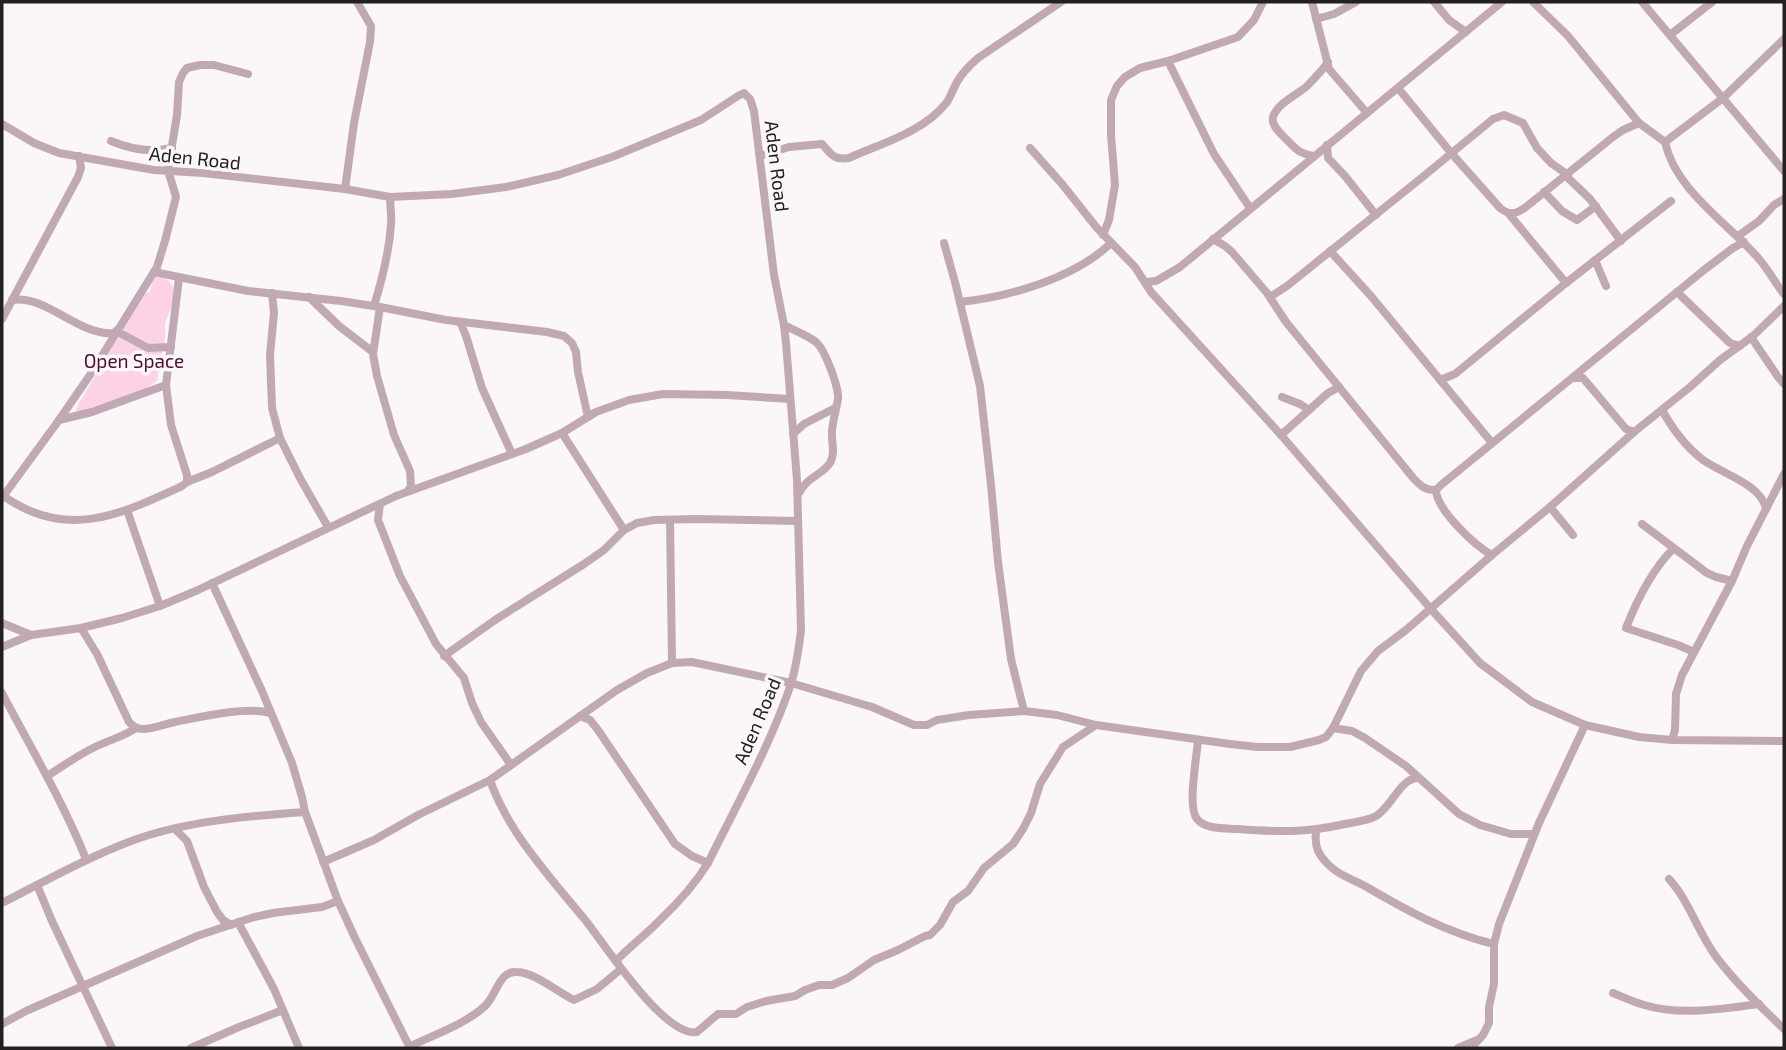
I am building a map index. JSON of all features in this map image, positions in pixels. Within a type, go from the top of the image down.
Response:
[{"type":"street","points":[[345,189],[354,123],[370,43],[371,26],[357,2]]},
{"type":"street","points":[[760,156],[789,147],[822,144],[835,158],[849,158],[912,130],[946,103],[958,80],[978,58],[1061,2]]},
{"type":"street","points":[[1103,235],[1109,220],[1115,185],[1111,100],[1117,86],[1125,77],[1140,68],[1238,37],[1254,20],[1263,2]]},
{"type":"street","points":[[1312,2],[1329,69],[1367,113]]},
{"type":"street","points":[[1316,19],[1334,14],[1356,2]]},
{"type":"street","points":[[1434,2],[1449,20],[1466,32]]},
{"type":"street","points":[[1144,282],[1156,281],[1180,267],[1502,2]]},
{"type":"street","points":[[1533,2],[1568,36],[1639,123],[1665,142],[1672,163],[1688,187],[1760,260],[1784,294]]},
{"type":"street","points":[[1642,2],[1784,171]]},
{"type":"street","points":[[1670,35],[1712,2]]},
{"type":"street","points":[[1665,142],[1723,98],[1784,39]]},
{"type":"street","points":[[1168,61],[1214,154],[1250,208]]},
{"type":"street","points":[[1314,156],[1300,153],[1294,148],[1272,121],[1273,115],[1280,107],[1306,86],[1328,62]]},
{"type":"street","points":[[248,74],[214,65],[187,68],[179,82],[177,115],[168,170],[176,197],[154,272],[90,375],[2,496],[22,509],[50,519],[89,520],[127,510],[280,438]]},
{"type":"street","points":[[1398,88],[1566,283]]},
{"type":"street","name":"Aden Road","points":[[2,124],[34,143],[59,153],[154,170],[345,189],[390,197],[452,194],[506,187],[558,175],[612,157],[701,120],[744,93],[750,99],[754,111],[775,285],[784,325],[798,496],[801,631],[791,682],[765,748],[708,863],[695,883],[660,921],[615,961]]},
{"type":"street","points":[[1270,297],[1493,119],[1504,115],[1523,123],[1537,148],[1596,206],[1621,241]]},
{"type":"street","points":[[1508,214],[1519,212],[1623,130],[1639,123]]},
{"type":"street","points":[[111,141],[132,149],[172,148]]},
{"type":"street","points":[[1327,145],[1328,158],[1376,215]]},
{"type":"street","points":[[1030,148],[1103,235],[1135,267],[1158,300],[1281,435],[1480,663],[1532,702],[1584,725],[1639,737],[1672,740],[1784,741]]},
{"type":"street","points":[[2,319],[78,177],[81,168],[79,156]]},
{"type":"street","points":[[1544,192],[1562,211],[1577,220],[1596,206]]},
{"type":"street","points":[[390,197],[390,236],[377,306],[373,352],[394,435],[411,471],[425,485]]},
{"type":"street","points":[[1213,239],[1232,252],[1414,479],[1430,491],[1436,490],[1733,248],[1774,205],[1784,199]]},
{"type":"street","points":[[1440,380],[1455,374],[1671,201]]},
{"type":"street","points":[[944,243],[979,386],[1009,645],[1024,711]]},
{"type":"street","points":[[960,302],[1016,292],[1050,280],[1083,263],[1111,243]]},
{"type":"street","points":[[1330,251],[1371,296],[1492,443]]},
{"type":"street","points":[[1595,260],[1606,286]]},
{"type":"street","points":[[154,272],[248,291],[377,306],[460,322],[564,336],[569,339],[576,352],[588,417]]},
{"type":"street","points":[[179,278],[166,385],[171,425],[187,482]]},
{"type":"street","points":[[1678,292],[1730,343],[1740,346]]},
{"type":"street","points":[[272,293],[272,408],[280,438],[328,527]]},
{"type":"street","points":[[309,297],[339,326],[373,352]]},
{"type":"street","points":[[12,300],[24,299],[92,330],[104,334],[115,332],[148,348],[171,347]]},
{"type":"street","points":[[323,862],[374,840],[418,814],[490,780],[617,690],[672,663],[692,662],[791,682],[872,707],[915,725],[927,725],[937,720],[969,715],[1024,711],[1057,715],[1096,725],[1258,747],[1290,747],[1319,740],[1326,737],[1333,728],[1369,660],[1634,432],[1751,337],[1784,306]]},
{"type":"street","points":[[460,322],[482,388],[512,454]]},
{"type":"street","points":[[784,325],[817,342],[825,355],[837,388],[838,400],[832,434],[834,450],[831,462],[803,485],[798,496]]},
{"type":"street","points":[[1751,337],[1784,384]]},
{"type":"street","points":[[1572,378],[1583,378],[1626,429],[1634,432]]},
{"type":"street","points":[[59,420],[92,412],[166,385]]},
{"type":"street","points":[[1281,435],[1328,393],[1339,387]]},
{"type":"street","points":[[2,647],[31,635],[81,628],[160,606],[408,491],[512,454],[562,433],[596,412],[629,400],[663,394],[790,399]]},
{"type":"street","points":[[1282,397],[1309,410]]},
{"type":"street","points":[[793,434],[804,424],[835,408]]},
{"type":"street","points":[[1662,410],[1681,439],[1703,460],[1762,496],[1766,508]]},
{"type":"street","points":[[562,433],[624,530]]},
{"type":"street","points":[[408,491],[411,486],[411,471]]},
{"type":"street","points":[[1672,740],[1675,730],[1676,694],[1682,675],[1784,474]]},
{"type":"street","points":[[1436,490],[1436,498],[1452,519],[1482,550],[1492,555]]},
{"type":"street","points":[[378,520],[380,504]]},
{"type":"street","points":[[1550,507],[1573,535]]},
{"type":"street","points":[[127,510],[160,606]]},
{"type":"street","points":[[368,510],[378,520],[400,576],[436,644],[464,678],[481,722],[511,765]]},
{"type":"street","points":[[444,656],[604,550],[624,530],[637,523],[654,520],[798,521]]},
{"type":"street","points":[[670,520],[672,663]]},
{"type":"street","points":[[1642,524],[1707,573],[1732,581]]},
{"type":"street","points":[[1673,549],[1648,582],[1626,628],[1694,652]]},
{"type":"street","points":[[212,583],[292,763],[305,811],[338,901],[410,1047],[473,1016],[493,998],[502,980],[511,972],[518,971],[534,978],[573,1000],[597,989],[621,969]]},
{"type":"street","points":[[2,623],[31,635]]},
{"type":"street","points":[[81,628],[97,654],[128,722],[135,728],[145,729],[237,712],[261,710],[270,713]]},
{"type":"street","points":[[2,693],[47,776],[86,859]]},
{"type":"street","points":[[580,716],[590,720],[598,730],[675,844],[708,863]]},
{"type":"street","points":[[490,780],[516,831],[621,969],[659,1011],[682,1030],[693,1033],[718,1014],[736,1014],[766,1001],[795,996],[827,984],[832,985],[848,978],[874,960],[930,935],[953,902],[968,891],[985,868],[1013,844],[1023,829],[1040,784],[1063,747],[1096,725]]},
{"type":"street","points":[[1471,1048],[1486,1031],[1489,1023],[1494,984],[1494,944],[1499,924],[1534,834],[1584,725]]},
{"type":"street","points":[[47,776],[96,746],[135,728]]},
{"type":"street","points":[[1333,728],[1352,731],[1406,765],[1459,814],[1480,825],[1511,834],[1534,834]]},
{"type":"street","points":[[1198,740],[1192,803],[1194,815],[1201,823],[1219,828],[1294,832],[1355,822],[1377,815],[1385,809],[1405,782],[1418,778]]},
{"type":"street","points":[[2,903],[86,859],[135,840],[175,829],[243,817],[305,811]]},
{"type":"street","points":[[175,829],[187,841],[204,887],[217,912],[223,920],[235,924],[283,1010],[299,1048]]},
{"type":"street","points":[[1316,830],[1318,853],[1346,878],[1450,931],[1494,944]]},
{"type":"street","points":[[1669,879],[1683,896],[1716,957],[1784,1029]]},
{"type":"street","points":[[37,885],[112,1048]]},
{"type":"street","points":[[2,1024],[197,936],[273,913],[322,907],[338,901]]},
{"type":"street","points":[[1613,993],[1645,1005],[1682,1011],[1759,1004]]},
{"type":"street","points":[[191,1048],[283,1010]]},
{"type":"street","points":[[1458,1048],[1480,1039]]},
{"type":"green space","name":"Open Space","points":[[156,276],[168,280],[177,293],[165,323],[165,339],[157,381],[134,396],[78,415],[78,405],[139,295],[150,292]]}]
